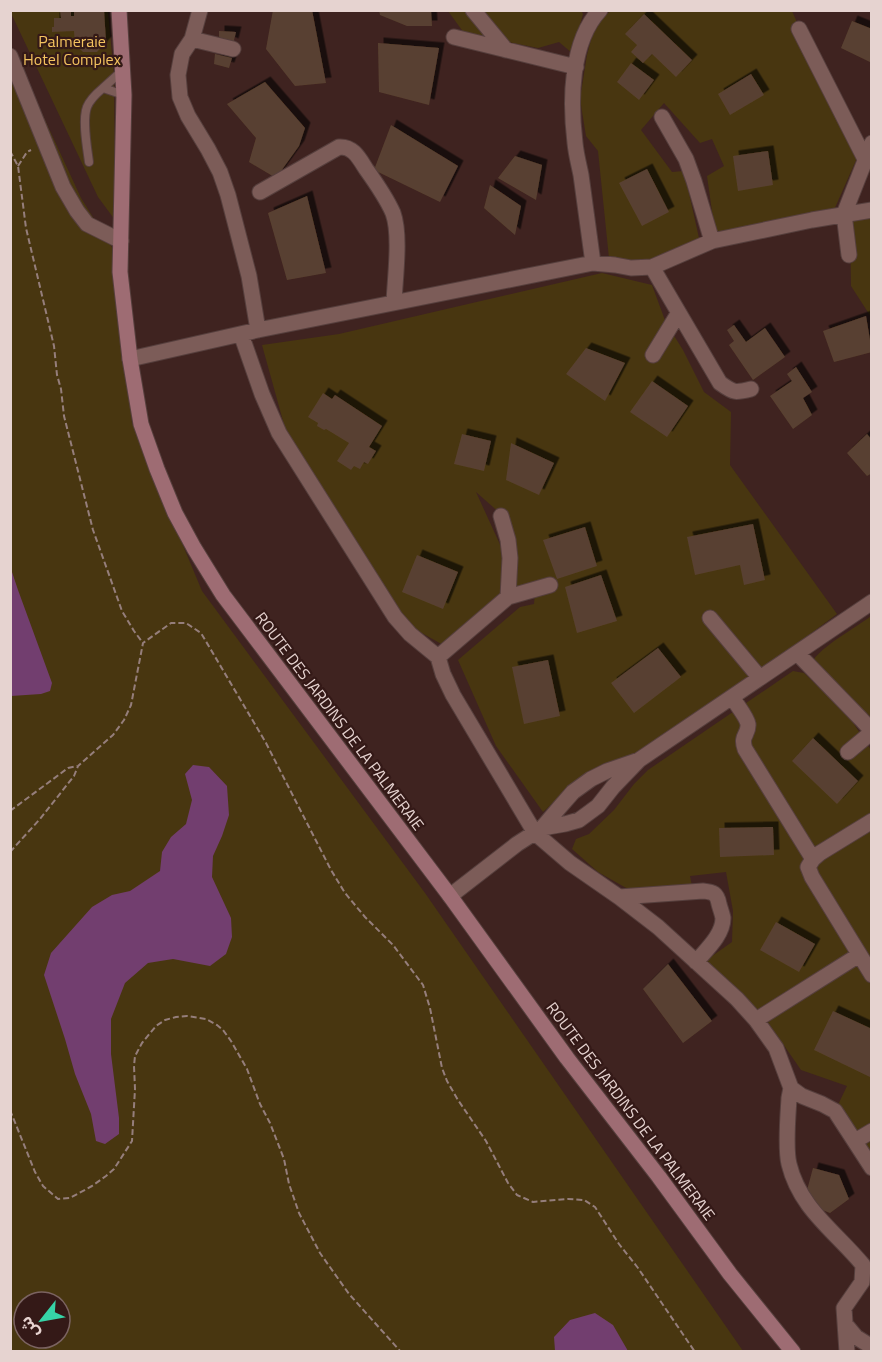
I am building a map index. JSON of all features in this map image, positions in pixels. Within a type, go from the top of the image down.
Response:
[{"type":"street","name":"ROUTE DES JARDINS DE LA PALMERAIE","points":[[119,10],[124,95],[120,272],[130,359],[141,424],[175,513],[223,595],[450,896],[567,1058],[730,1274],[793,1352]]},
{"type":"street","points":[[200,10],[192,39],[182,54],[178,75],[180,97],[188,116],[220,172],[228,195],[249,276],[258,330]]},
{"type":"street","points":[[473,10],[506,50]]},
{"type":"street","points":[[593,263],[574,129],[573,82],[578,51],[595,13]]},
{"type":"street","points":[[799,29],[865,159]]},
{"type":"street","points":[[454,37],[576,67]]},
{"type":"street","points":[[192,39],[233,49]]},
{"type":"street","points":[[10,56],[63,187],[72,203],[87,224],[121,241]]},
{"type":"street","points":[[662,117],[686,159],[712,241]]},
{"type":"street","points":[[849,255],[844,214],[872,143]]},
{"type":"street","points":[[260,192],[339,147],[345,146],[352,150],[385,196],[393,214],[397,231],[394,302]]},
{"type":"street","points":[[130,359],[258,330],[593,263],[615,264],[631,268],[652,267],[712,241],[872,210]]},
{"type":"street","points":[[652,267],[720,383],[729,390],[737,392],[752,389]]},
{"type":"street","points":[[653,354],[678,314]]},
{"type":"street","points":[[241,334],[262,394],[279,433],[395,617],[410,634],[438,657],[453,695],[538,830],[570,863],[620,897],[658,927],[737,999],[776,1048],[791,1088],[788,1162],[796,1186],[808,1208],[867,1263],[862,1282],[844,1308],[847,1352]]},
{"type":"street","points":[[501,516],[508,540],[510,558],[508,597]]},
{"type":"street","points":[[438,657],[508,597],[550,585]]},
{"type":"street","points":[[538,830],[579,820],[598,806],[639,760],[872,602]]},
{"type":"street","points":[[710,618],[760,678]]},
{"type":"street","points":[[797,653],[872,732],[848,752]]},
{"type":"street","points":[[732,697],[747,720],[748,725],[743,739],[745,749],[813,859]]},
{"type":"street","points":[[450,896],[538,830],[573,792],[591,779],[639,760]]},
{"type":"street","points":[[872,821],[820,853],[808,867],[872,975]]},
{"type":"street","points":[[620,897],[713,892],[723,918],[721,927],[716,938],[696,962]]},
{"type":"street","points":[[756,1020],[859,954]]},
{"type":"street","points":[[791,1088],[802,1096],[836,1111],[872,1168]]},
{"type":"street","points":[[855,1141],[872,1131]]},
{"type":"street","points":[[846,1325],[856,1337],[872,1347]]},
{"type":"lane","points":[[89,162],[85,116],[87,105],[93,96],[123,70]]},
{"type":"lane","points":[[104,88],[124,95]]},
{"type":"path","points":[[10,151],[18,166],[26,228],[54,346],[64,416],[93,530],[122,611],[143,643]]},
{"type":"path","points":[[10,852],[74,776],[78,766],[113,735],[124,720],[131,705],[143,643],[171,623],[186,623],[201,633],[266,743],[345,892],[365,917],[393,945],[423,985],[447,1081],[486,1141],[508,1183],[517,1195],[533,1202],[584,1200],[595,1207],[695,1352]]},
{"type":"path","points":[[10,811],[68,768],[78,766]]},
{"type":"path","points":[[10,1110],[43,1186],[58,1199],[70,1198],[92,1186],[114,1169],[132,1141],[135,1056],[142,1042],[156,1026],[176,1017],[206,1019],[217,1025],[231,1041],[246,1069],[280,1150],[299,1213],[320,1253],[349,1294],[401,1352]]},
{"type":"green space","points":[[581,10],[583,14],[572,53],[559,42],[538,48],[464,33],[448,11]]},
{"type":"green space","name":"Palmeraie Hotel Complex","points":[[10,11],[108,11],[114,76],[115,220],[98,197]]},
{"type":"green space","points":[[610,11],[792,11],[857,158],[834,210],[715,232],[707,176],[724,166],[712,139],[700,143],[664,103],[641,130],[672,172],[684,171],[699,238],[649,264],[609,258],[598,151],[586,136],[580,99],[592,36],[601,20]]},
{"type":"green space","points":[[10,44],[81,198],[113,249],[132,423],[202,591],[425,893],[743,1351],[11,1351]]},
{"type":"green space","points":[[871,216],[871,317],[851,286],[850,219]]},
{"type":"green space","points":[[602,273],[652,285],[666,323],[683,350],[704,392],[731,412],[730,465],[837,614],[751,678],[629,759],[605,763],[584,774],[543,812],[496,746],[458,660],[520,607],[534,604],[536,581],[513,588],[510,522],[476,492],[503,551],[505,595],[445,646],[404,623],[285,428],[262,345],[339,334]]},
{"type":"green space","points":[[871,616],[871,717],[812,662],[830,644]]},
{"type":"green space","points":[[793,671],[804,673],[848,715],[871,750],[871,1167],[835,1111],[847,1086],[801,1070],[763,1015],[705,961],[732,942],[733,911],[726,872],[690,876],[692,886],[628,889],[598,872],[572,849],[576,839],[589,834],[614,810],[648,770]]},
{"type":"shaded area","points":[[10,566],[52,683],[50,691],[41,694],[11,696]]},
{"type":"shaded area","points":[[193,765],[209,767],[227,786],[229,815],[213,856],[212,877],[231,918],[232,937],[226,954],[210,966],[173,959],[148,963],[125,983],[111,1019],[111,1054],[119,1134],[105,1144],[96,1141],[91,1114],[75,1074],[44,975],[51,953],[92,907],[112,895],[130,891],[160,871],[162,852],[171,837],[186,824],[192,800],[185,774]]},
{"type":"shaded area","points":[[595,1313],[613,1325],[628,1351],[555,1351],[554,1337],[570,1320]]},
{"type":"building","points":[[60,10],[71,10],[71,16],[74,16],[74,10],[104,10],[106,42],[97,52],[83,52],[75,44],[74,31],[52,32],[54,18],[61,18]]},
{"type":"building","points":[[273,10],[312,10],[326,83],[295,86],[266,49]]},
{"type":"building","points":[[379,10],[431,10],[432,26],[407,26],[380,15]]},
{"type":"building","points":[[644,14],[692,60],[676,77],[652,54],[643,63],[631,52],[637,45],[625,34]]},
{"type":"building","points":[[852,21],[872,29],[872,63],[841,48]]},
{"type":"building","points":[[219,31],[236,32],[233,44],[219,37]]},
{"type":"building","points":[[378,43],[439,48],[429,105],[379,92]]},
{"type":"building","points":[[215,54],[232,58],[229,68],[214,64]]},
{"type":"building","points":[[631,63],[654,80],[639,100],[617,82]]},
{"type":"building","points":[[751,74],[764,95],[730,115],[718,94]]},
{"type":"building","points":[[265,82],[305,128],[299,146],[276,178],[249,162],[256,138],[227,104]]},
{"type":"building","points":[[391,125],[458,166],[440,202],[374,170]]},
{"type":"building","points":[[768,151],[773,185],[738,191],[733,156]]},
{"type":"building","points":[[515,156],[542,165],[536,200],[498,178]]},
{"type":"building","points":[[647,169],[669,212],[642,226],[619,183]]},
{"type":"building","points":[[490,185],[521,206],[515,235],[484,208]]},
{"type":"building","points":[[307,196],[326,273],[287,280],[268,213]]},
{"type":"building","points":[[866,316],[872,352],[834,362],[823,331]]},
{"type":"building","points":[[734,325],[746,342],[765,328],[785,357],[753,380],[729,345],[734,341],[727,330]]},
{"type":"building","points":[[586,348],[625,363],[605,401],[566,374]]},
{"type":"building","points":[[796,367],[812,392],[803,398],[812,415],[793,429],[770,396],[792,381],[787,374]]},
{"type":"building","points":[[652,381],[688,406],[667,437],[630,412]]},
{"type":"building","points":[[323,393],[332,399],[335,395],[382,426],[369,447],[376,451],[368,464],[364,462],[360,469],[354,466],[351,470],[337,461],[349,443],[317,426],[318,423],[308,417]]},
{"type":"building","points":[[462,434],[491,441],[484,471],[454,464]]},
{"type":"building","points":[[867,434],[872,440],[872,473],[867,476],[847,453]]},
{"type":"building","points":[[511,443],[554,463],[539,495],[506,480]]},
{"type":"building","points":[[753,524],[765,580],[744,585],[740,565],[695,575],[687,537]]},
{"type":"building","points":[[585,527],[597,566],[557,579],[543,540]]},
{"type":"building","points":[[417,555],[458,572],[443,609],[402,592]]},
{"type":"building","points":[[601,575],[617,621],[577,633],[565,587]]},
{"type":"building","points":[[658,648],[681,677],[634,713],[611,683]]},
{"type":"building","points":[[548,660],[560,716],[524,724],[512,667]]},
{"type":"building","points":[[813,738],[858,781],[837,804],[792,761]]},
{"type":"building","points":[[773,827],[774,855],[720,857],[719,828]]},
{"type":"building","points":[[776,922],[815,944],[799,972],[760,950]]},
{"type":"building","points":[[668,964],[712,1021],[683,1043],[643,989]]},
{"type":"building","points":[[833,1011],[872,1029],[872,1078],[814,1050]]},
{"type":"building","points":[[813,1168],[839,1175],[849,1199],[830,1213],[812,1206],[806,1194]]}]
